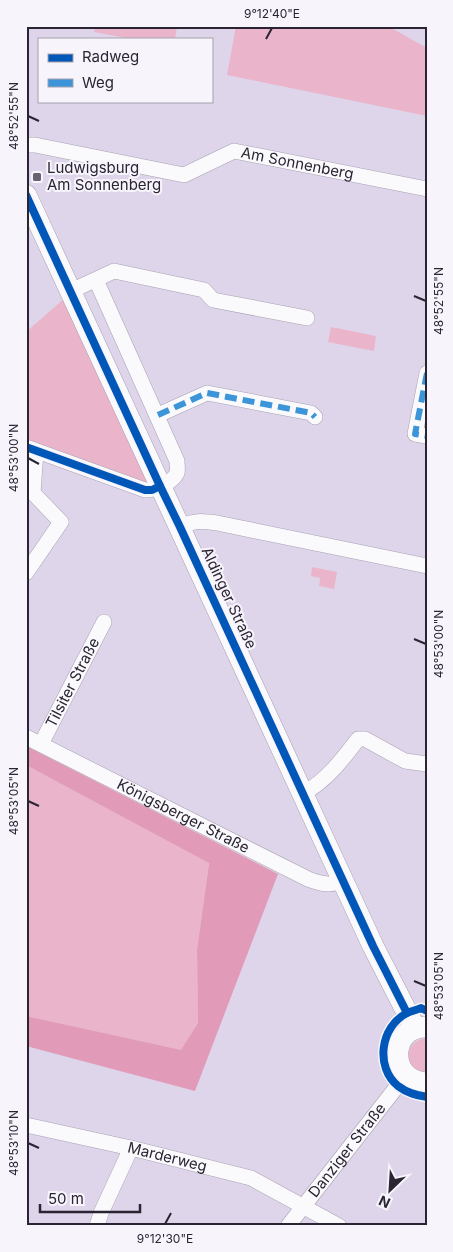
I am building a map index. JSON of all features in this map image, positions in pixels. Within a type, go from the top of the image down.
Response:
[{"type":"main road","name":"Aldinger Straße","points":[[26,195],[393,987],[421,1028]]},
{"type":"main road","points":[[421,1028],[402,1038],[398,1045],[398,1061],[406,1075],[412,1080],[427,1083]]},
{"type":"street","name":"Am Sonnenberg","points":[[26,145],[35,145],[184,175],[234,151],[427,189]]},
{"type":"street","points":[[71,291],[114,271],[204,290],[213,300],[307,318]]},
{"type":"street","points":[[26,573],[61,522],[33,493],[31,449],[145,490],[152,490],[172,480],[177,472],[177,461],[158,415],[96,280]]},
{"type":"street","points":[[427,373],[415,434],[427,436]]},
{"type":"street","points":[[158,415],[207,394],[311,413],[316,417]]},
{"type":"street","points":[[180,526],[199,520],[427,566]]},
{"type":"street","name":"Tilsiter Straße","points":[[41,744],[104,622]]},
{"type":"street","name":"Königsberger Straße","points":[[26,737],[323,885],[335,885],[344,882]]},
{"type":"street","points":[[304,793],[316,787],[332,773],[358,739],[365,739],[405,760],[427,764]]},
{"type":"street","name":"Danziger Straße","points":[[288,1226],[406,1075]]},
{"type":"street","name":"Marderweg","points":[[26,1125],[131,1148],[251,1178],[339,1226]]},
{"type":"street","points":[[97,1226],[131,1148]]},
{"type":"shaded area","points":[[95,26],[177,26],[175,38],[126,38],[94,32]]},
{"type":"shaded area","points":[[236,26],[388,26],[427,48],[427,116],[227,75]]},
{"type":"shaded area","points":[[65,298],[152,490],[26,447],[26,332]]},
{"type":"shaded area","points":[[331,327],[376,336],[374,351],[328,342]]},
{"type":"shaded area","points":[[312,567],[337,572],[334,589],[319,586],[320,578],[311,576]]},
{"type":"shaded area","points":[[26,746],[278,874],[195,1091],[26,1046],[26,1016],[181,1050],[198,1023],[197,950],[209,863],[26,765]]},
{"type":"shaded area","points":[[26,765],[209,862],[197,950],[198,1023],[181,1051],[26,1016]]},
{"type":"shaded area","points":[[427,1038],[427,1072],[419,1071],[413,1067],[409,1062],[408,1056],[413,1044]]},
{"type":"marked path","points":[[427,373],[415,434],[427,436]]},
{"type":"marked path","points":[[158,415],[207,393],[311,413],[315,417]]},
{"type":"cycle path","points":[[26,195],[373,946],[407,1013]]},
{"type":"cycle path","points":[[26,447],[145,490],[152,490],[160,486]]},
{"type":"cycle path","points":[[427,1011],[421,1008],[407,1013],[398,1019],[386,1037],[384,1048],[386,1069],[398,1086],[412,1093],[427,1097]]},
{"type":"place","name":"Ludwigsburg Am Sonnenberg","points":[[37,177]]}]
